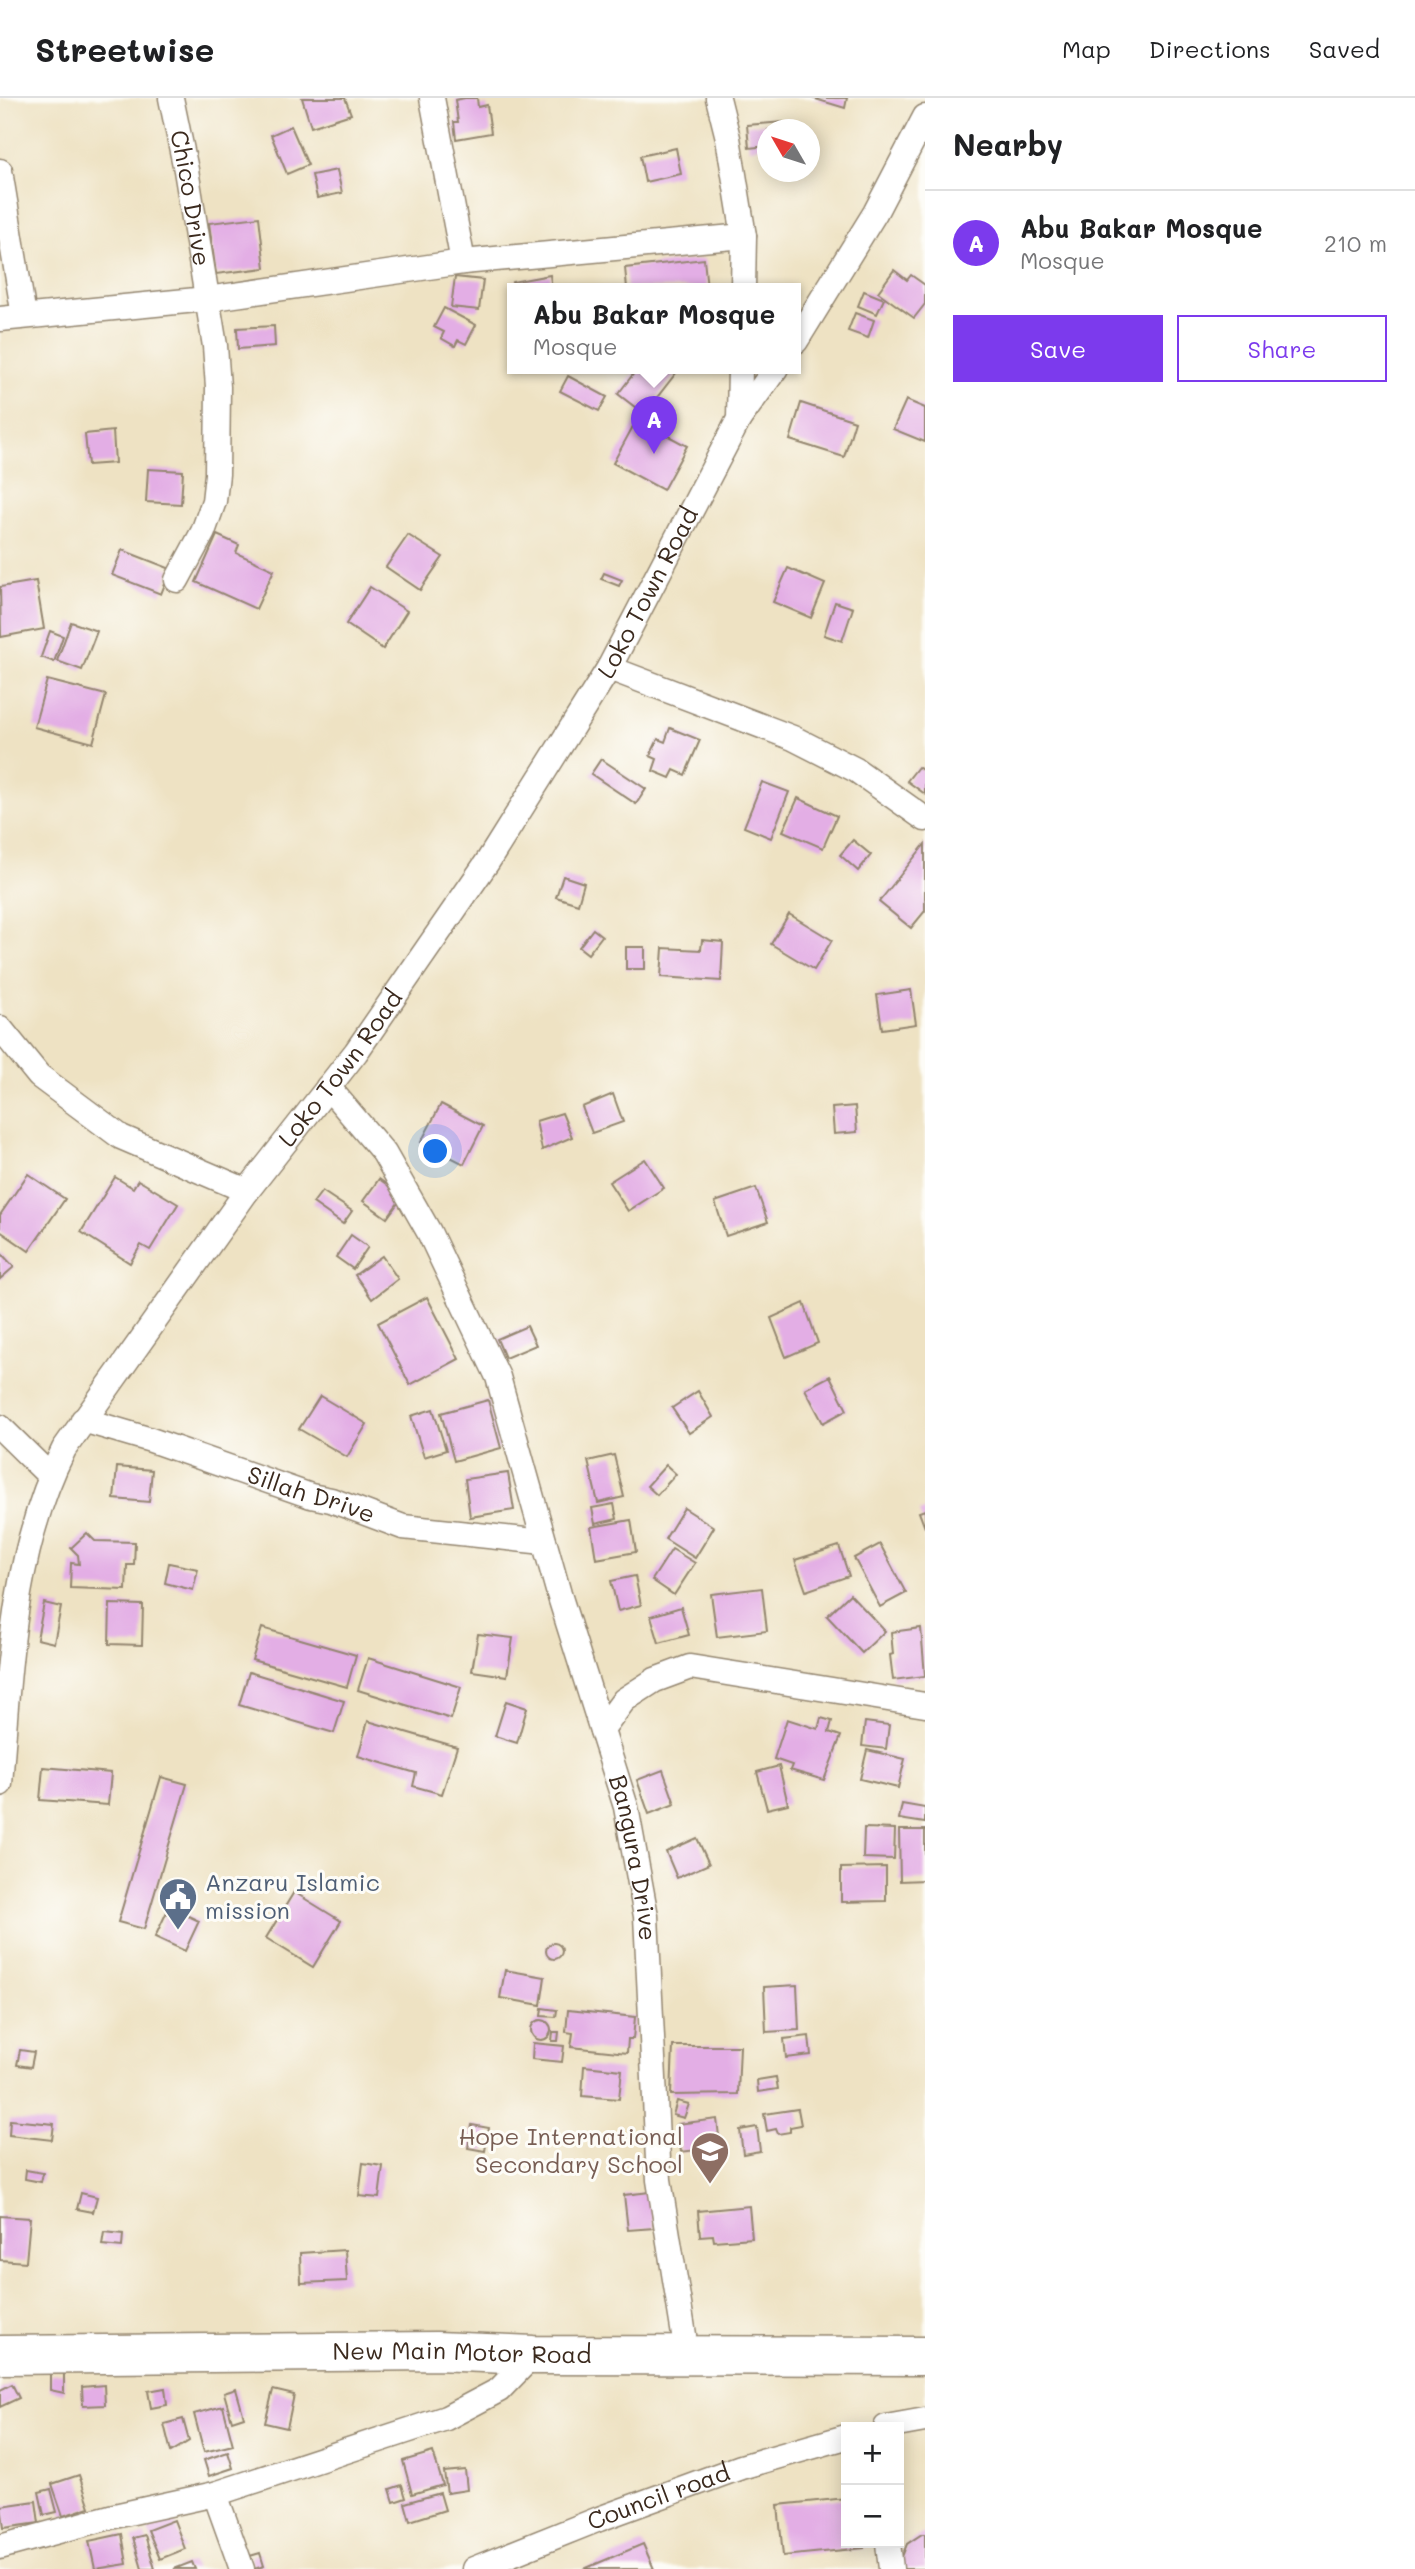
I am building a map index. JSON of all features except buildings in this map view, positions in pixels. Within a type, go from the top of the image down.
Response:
[{"type":"highway","name":"New Main Motor Road","points":[[0,2334],[436,2332],[684,2335],[925,2332]]},
{"type":"highway","name":"New Main Motor Road","points":[[0,2355],[436,2351],[533,2355],[925,2356]]},
{"type":"street","name":"Chico Drive","points":[[171,98],[186,170],[215,346],[218,387],[217,474],[210,515],[177,580]]},
{"type":"street","points":[[432,98],[463,262]]},
{"type":"street","points":[[718,98],[728,138],[744,236],[743,283]]},
{"type":"street","points":[[801,333],[916,150],[925,117]]},
{"type":"street","points":[[0,171],[12,317],[207,299],[463,262],[744,236]]},
{"type":"street","name":"Loko Town Road","points":[[0,1784],[15,1618],[29,1550],[50,1476],[83,1420],[120,1373],[160,1311],[247,1191],[356,1052],[488,861],[609,668],[739,419],[740,374]]},
{"type":"street","points":[[739,419],[772,374]]},
{"type":"street","points":[[609,668],[793,737],[856,770],[925,819]]},
{"type":"street","points":[[0,1028],[39,1076],[121,1137],[247,1191]]},
{"type":"street","name":"Bangura Drive","points":[[328,1087],[384,1153],[429,1233],[498,1377],[544,1542],[631,1830],[646,1916],[659,2180],[684,2335]]},
{"type":"street","name":"Sillah Drive","points":[[83,1420],[150,1440],[289,1489],[331,1500],[403,1527],[544,1542]]},
{"type":"street","points":[[0,1427],[50,1476]]},
{"type":"street","points":[[602,1730],[624,1700],[655,1680],[690,1667],[925,1704]]},
{"type":"street","points":[[0,2547],[110,2517],[215,2494],[446,2418],[499,2390],[533,2355]]},
{"type":"street","points":[[904,2424],[925,2420]]},
{"type":"street","name":"Council road","points":[[474,2569],[741,2467],[841,2438]]},
{"type":"street","points":[[215,2494],[242,2569]]},
{"type":"street","points":[[889,2548],[891,2569]]},
{"type":"place","name":"Abu Bakar Mosque","points":[[654,454]]},
{"type":"place","name":"Anzaru Islamic mission","points":[[178,1931]]},
{"type":"place","name":"Hope International Secondary School","points":[[710,2185]]}]
